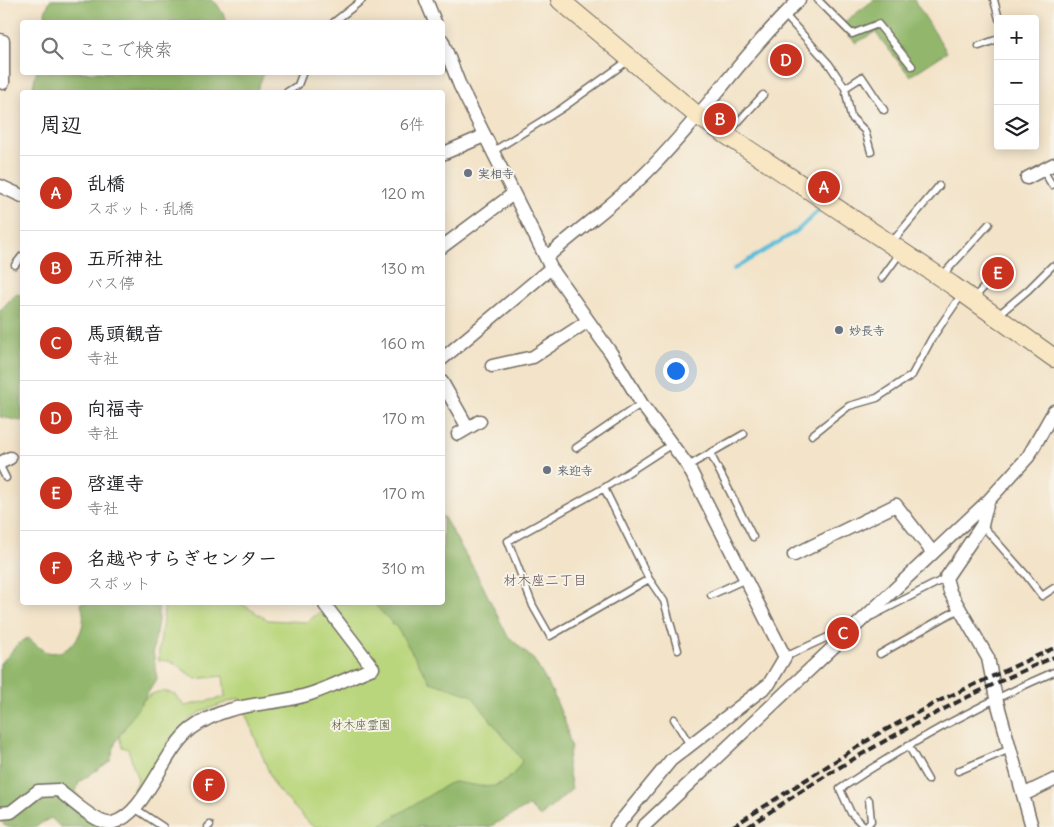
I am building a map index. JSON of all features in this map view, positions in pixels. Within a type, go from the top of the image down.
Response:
[{"type":"street","points":[[426,0],[434,20]]},
{"type":"street","points":[[560,0],[698,116],[941,277],[1054,358]]},
{"type":"street","points":[[445,356],[648,171],[698,116],[784,14],[799,0]]},
{"type":"street","points":[[0,40],[3,40],[3,83]]},
{"type":"street","points":[[445,48],[460,86],[491,152],[549,263],[643,406],[688,466],[785,657],[769,684],[671,760],[616,827]]},
{"type":"street","points":[[445,153],[484,136]]},
{"type":"street","points":[[1027,178],[1049,167]]},
{"type":"street","points":[[0,186],[20,195]]},
{"type":"street","points":[[445,245],[513,194]]},
{"type":"street","points":[[492,366],[533,357],[588,321]]},
{"type":"street","points":[[445,389],[463,431],[480,420]]},
{"type":"street","points":[[643,827],[988,501],[1028,457],[1054,411]]},
{"type":"street","points":[[988,501],[982,525],[946,578],[959,609],[988,658],[996,698],[1032,827]]},
{"type":"street","points":[[794,556],[896,505],[933,554]]},
{"type":"street","points":[[0,812],[12,812],[38,791],[58,790],[100,822],[112,823],[136,809],[174,746],[191,729],[228,708],[308,694],[373,668],[325,605]]},
{"type":"street","points":[[1023,795],[1054,780]]},
{"type":"lane","points":[[337,20],[362,0]]},
{"type":"lane","points":[[818,0],[852,34],[878,24],[912,66]]},
{"type":"lane","points":[[994,0],[998,15]]},
{"type":"lane","points":[[784,14],[829,64],[845,88],[850,117],[866,131],[871,152]]},
{"type":"lane","points":[[979,46],[994,40]]},
{"type":"lane","points":[[491,152],[562,109],[630,59]]},
{"type":"lane","points":[[290,90],[298,85],[302,75]]},
{"type":"lane","points":[[845,88],[862,77],[884,110]]},
{"type":"lane","points":[[727,134],[763,95]]},
{"type":"lane","points":[[1049,167],[1052,185]]},
{"type":"lane","points":[[882,278],[896,248],[939,186]]},
{"type":"lane","points":[[941,277],[989,224]]},
{"type":"lane","points":[[15,265],[20,259]]},
{"type":"lane","points":[[996,316],[1028,290],[1052,266]]},
{"type":"lane","points":[[812,435],[849,406],[877,398],[912,375],[932,338],[968,296],[995,275]]},
{"type":"lane","points":[[576,448],[639,405],[643,406]]},
{"type":"lane","points":[[688,466],[744,434]]},
{"type":"lane","points":[[649,579],[550,636],[533,606],[508,541],[604,488],[672,444]]},
{"type":"lane","points":[[710,453],[753,538]]},
{"type":"lane","points":[[3,462],[6,478]]},
{"type":"lane","points":[[604,488],[649,579],[664,601],[678,650]]},
{"type":"lane","points":[[982,525],[1042,596],[1054,588]]},
{"type":"lane","points":[[785,657],[862,621],[946,578]]},
{"type":"lane","points":[[711,595],[746,579]]},
{"type":"lane","points":[[880,654],[959,609]]},
{"type":"lane","points":[[870,800],[871,821],[865,827],[851,813],[840,789],[908,745],[996,698],[1054,672]]},
{"type":"lane","points":[[674,719],[690,745]]},
{"type":"lane","points":[[908,745],[928,780]]},
{"type":"lane","points":[[958,771],[1010,749]]},
{"type":"lane","points":[[136,809],[162,827]]},
{"type":"green space","points":[[50,0],[211,0],[217,4],[227,20],[46,20],[45,12]]},
{"type":"green space","points":[[874,0],[914,0],[947,52],[910,76],[875,32],[856,43],[839,26]]},
{"type":"green space","points":[[35,75],[263,75],[257,90],[32,90]]},
{"type":"green space","points":[[15,294],[20,295],[20,421],[0,417],[0,311]]},
{"type":"green space","points":[[445,519],[478,576],[507,635],[534,660],[552,691],[565,722],[571,747],[567,763],[572,789],[540,817],[529,806],[489,827],[377,827],[448,784],[454,782],[485,786],[498,785],[511,776],[522,760],[471,695],[430,682],[397,628],[375,605],[445,605]]},
{"type":"green space","points":[[81,605],[158,605],[158,621],[153,650],[157,679],[116,741],[110,761],[79,782],[76,792],[99,827],[60,827],[51,818],[34,827],[7,827],[0,816],[0,663],[18,644],[28,638],[39,648],[47,652],[65,650],[78,637],[82,629],[83,611]]},
{"type":"green space","name":"材木座霊園","points":[[165,605],[243,605],[268,620],[307,622],[328,605],[385,605],[482,696],[528,762],[512,777],[496,785],[491,796],[447,827],[313,827],[275,787],[239,698],[200,712],[189,720],[169,741],[144,786],[133,790],[138,780],[128,749],[122,747],[118,732],[140,704],[147,697],[162,691],[177,696],[185,706],[225,697],[223,676],[196,679],[173,662],[158,660]]},
{"type":"waterway","points":[[734,269],[797,231],[823,206]]},
{"type":"railway","points":[[732,827],[876,735],[939,701],[1054,648]]},
{"type":"railway","points":[[748,827],[784,802],[897,734],[935,713],[1054,657]]},
{"type":"place","name":"向福寺","points":[[786,60]]},
{"type":"place","name":"五所神社","points":[[720,119]]},
{"type":"place","name":"実相寺","points":[[468,173]]},
{"type":"place","name":"乱橋","points":[[824,187]]},
{"type":"place","name":"啓運寺","points":[[998,273]]},
{"type":"place","name":"妙長寺","points":[[839,330]]},
{"type":"place","name":"来迎寺","points":[[547,470]]},
{"type":"place","name":"馬頭観音","points":[[843,633]]},
{"type":"place","name":"名越やすらぎセンター","points":[[209,785]]},
{"type":"district","name":"材木座二丁目","points":[[545,580]]}]
